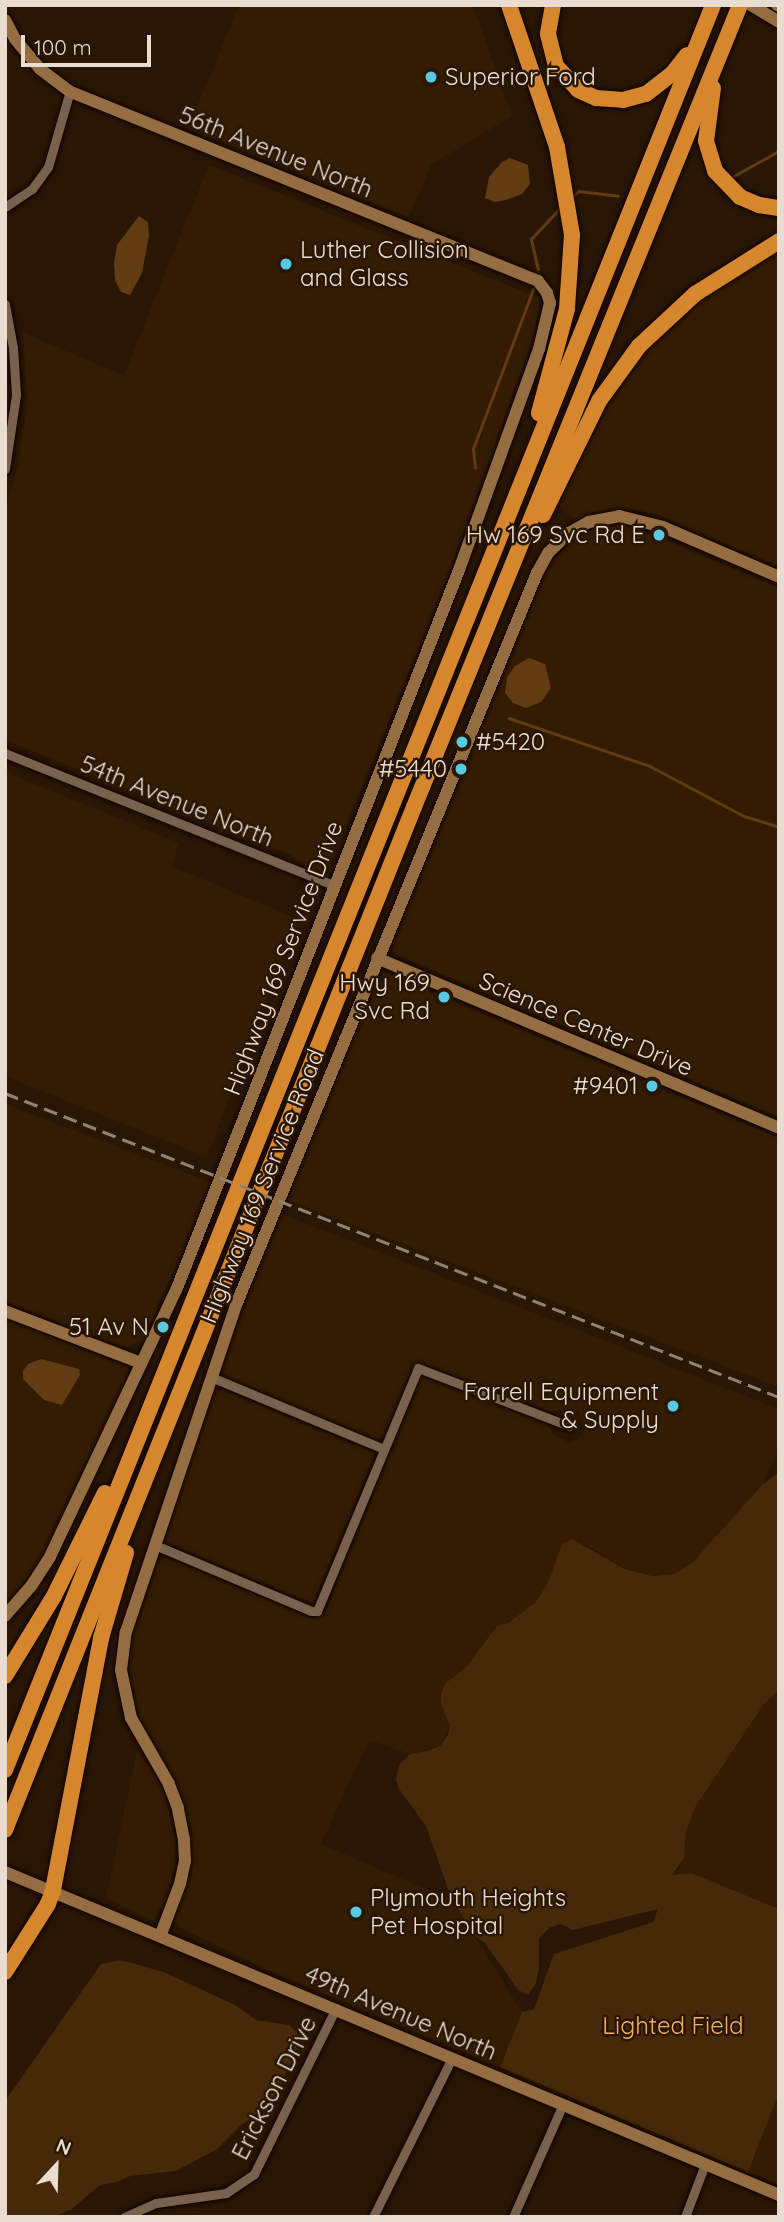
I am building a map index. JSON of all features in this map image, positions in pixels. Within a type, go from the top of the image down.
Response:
[{"type":"highway","points":[[495,550],[561,341],[571,283],[572,250],[569,205],[558,146],[509,5]]},
{"type":"highway","points":[[553,5],[548,34],[556,66],[579,90],[596,97],[623,100],[646,94],[672,74],[695,45]]},
{"type":"highway","points":[[5,1770],[713,5]]},
{"type":"highway","points":[[5,1830],[740,5]]},
{"type":"highway","points":[[728,32],[709,106],[708,152],[715,171],[730,190],[749,202],[779,208]]},
{"type":"highway","points":[[502,591],[528,546],[589,420],[612,380],[634,352],[695,294],[779,241]]},
{"type":"highway","points":[[5,1676],[54,1597],[123,1456],[144,1424]]},
{"type":"highway","points":[[5,1972],[48,1904],[102,1638],[153,1460]]},
{"type":"street","points":[[751,5],[779,22]]},
{"type":"street","name":"56th Avenue North","points":[[6,26],[40,69],[70,91],[538,281],[547,293]]},
{"type":"street","points":[[5,207],[32,189],[48,167],[70,91]]},
{"type":"street","name":"Highway 169 Service Drive","points":[[5,1616],[32,1585],[50,1557],[177,1288],[476,525],[538,349],[550,303],[547,293]]},
{"type":"street","points":[[5,304],[14,356],[16,395],[5,469]]},
{"type":"street","points":[[5,394],[16,395]]},
{"type":"street","name":"Highway 169 Service Road","points":[[161,1934],[183,1873],[185,1851],[181,1823],[169,1784],[131,1718],[121,1670],[126,1632],[236,1305],[542,562],[561,540],[579,527],[608,517],[629,517],[663,527],[779,577]]},
{"type":"street","name":"54th Avenue North","points":[[5,753],[334,885]]},
{"type":"street","name":"Science Center Drive","points":[[377,958],[779,1128]]},
{"type":"street","points":[[5,1311],[141,1363]]},
{"type":"street","points":[[155,1545],[311,1611],[317,1611],[418,1368],[569,1426]]},
{"type":"street","points":[[211,1377],[384,1450]]},
{"type":"street","name":"49th Avenue North","points":[[5,1872],[161,1934],[779,2195]]},
{"type":"street","name":"Erickson Drive","points":[[124,2217],[156,2203],[226,2193],[254,2174],[336,2008]]},
{"type":"street","points":[[373,2217],[453,2058]]},
{"type":"street","points":[[513,2217],[563,2104]]},
{"type":"street","points":[[685,2217],[705,2164]]},
{"type":"shaded area","points":[[239,5],[473,5],[512,116],[431,165],[409,217],[188,128]]},
{"type":"shaded area","points":[[510,158],[528,165],[530,184],[522,194],[506,200],[495,202],[485,198],[489,177],[502,162]]},
{"type":"shaded area","points":[[209,165],[540,298],[533,339],[446,582],[329,866],[316,874],[291,855],[5,740],[5,510],[18,466],[27,403],[23,333],[124,375]]},
{"type":"shaded area","points":[[139,216],[148,222],[149,236],[142,273],[130,295],[121,292],[115,280],[114,263],[117,245]]},
{"type":"shaded area","points":[[779,247],[779,567],[651,513],[627,509],[598,512],[576,522],[554,501],[611,392],[664,330],[702,297]]},
{"type":"shaded area","points":[[620,524],[636,528],[779,588],[779,1117],[395,954],[392,950],[391,942],[548,564],[579,536],[602,526]]},
{"type":"shaded area","points":[[529,658],[545,664],[551,688],[541,702],[526,708],[513,703],[505,693],[507,677],[515,666]]},
{"type":"shaded area","points":[[5,772],[179,843],[172,866],[297,919],[207,1157],[5,1076]]},
{"type":"shaded area","points":[[383,972],[779,1138],[779,1387],[285,1199],[376,979]]},
{"type":"shaded area","points":[[5,1104],[213,1183],[143,1341],[124,1348],[5,1302]]},
{"type":"shaded area","points":[[280,1213],[779,1409],[779,1447],[763,1484],[692,1564],[674,1574],[653,1576],[625,1569],[586,1545],[563,1544],[548,1583],[535,1603],[508,1623],[497,1627],[466,1667],[447,1682],[445,1715],[450,1725],[441,1745],[410,1754],[369,1740],[321,1844],[452,1900],[522,2012],[500,2067],[266,1969],[177,1926],[175,1918],[190,1854],[188,1824],[178,1793],[146,1736],[133,1705],[129,1673],[131,1639],[157,1562],[166,1557],[312,1618],[318,1617],[327,1608],[422,1374],[546,1422],[554,1435],[570,1443],[582,1436],[584,1426],[579,1411],[572,1408],[551,1412],[417,1363],[381,1439],[372,1441],[223,1377],[219,1369]]},
{"type":"shaded area","points":[[5,1318],[127,1366],[130,1374],[45,1554],[5,1608]]},
{"type":"shaded area","points":[[41,1359],[79,1369],[80,1375],[62,1405],[44,1400],[23,1379],[23,1371],[28,1364]]},
{"type":"shaded area","points":[[221,1389],[375,1455],[314,1604],[165,1543],[164,1537],[213,1392]]},
{"type":"shaded area","points":[[779,1691],[779,1909],[692,1873],[671,1875],[679,1869],[684,1858],[686,1831],[696,1806],[764,1704]]},
{"type":"shaded area","points":[[137,1751],[161,1783],[175,1834],[174,1870],[167,1898],[153,1921],[106,1898]]},
{"type":"shaded area","points":[[779,2093],[779,2185],[748,2172]]},
{"type":"green space","name":"Lighted Field","points":[[779,1472],[779,1691],[764,1704],[696,1806],[686,1831],[684,1858],[672,1875],[692,1873],[779,1909],[779,2093],[748,2172],[500,2067],[522,2012],[534,2009],[554,1954],[653,1922],[658,1909],[573,1930],[561,1924],[549,1928],[539,1938],[539,1968],[536,1983],[528,1995],[518,1990],[485,1943],[475,1936],[452,1900],[426,1826],[399,1789],[396,1779],[399,1765],[410,1754],[441,1745],[448,1735],[450,1725],[441,1705],[441,1692],[447,1682],[466,1667],[497,1626],[508,1623],[535,1603],[548,1583],[562,1544],[572,1539],[625,1569],[653,1576],[674,1574],[692,1563],[763,1484]]},
{"type":"green space","points":[[120,1960],[164,1972],[235,2005],[256,2020],[289,2025],[297,2032],[300,2043],[273,2101],[239,2127],[217,2149],[176,2171],[130,2176],[118,2182],[100,2185],[72,2209],[53,2217],[5,2217],[5,2101],[101,1964]]},
{"type":"waterway","points":[[730,178],[779,151]]},
{"type":"waterway","points":[[574,195],[579,191],[618,196]]},
{"type":"waterway","points":[[538,270],[531,239],[561,207]]},
{"type":"waterway","points":[[475,468],[473,449],[534,287]]},
{"type":"waterway","points":[[509,718],[650,766],[744,816],[779,827]]},
{"type":"railway","points":[[5,1093],[779,1397]]},
{"type":"place","name":"Superior Ford","points":[[431,77]]},
{"type":"place","name":"Luther Collision and Glass","points":[[286,264]]},
{"type":"place","name":"Hw 169 Svc Rd E","points":[[659,535]]},
{"type":"place","name":"#5420","points":[[462,742]]},
{"type":"place","name":"#5440","points":[[461,769]]},
{"type":"place","name":"Hwy 169 Svc Rd","points":[[444,997]]},
{"type":"place","name":"#9401","points":[[652,1086]]},
{"type":"place","name":"51 Av N","points":[[163,1327]]},
{"type":"place","name":"Farrell Equipment & Supply","points":[[673,1406]]},
{"type":"place","name":"Plymouth Heights Pet Hospital","points":[[356,1912]]}]
